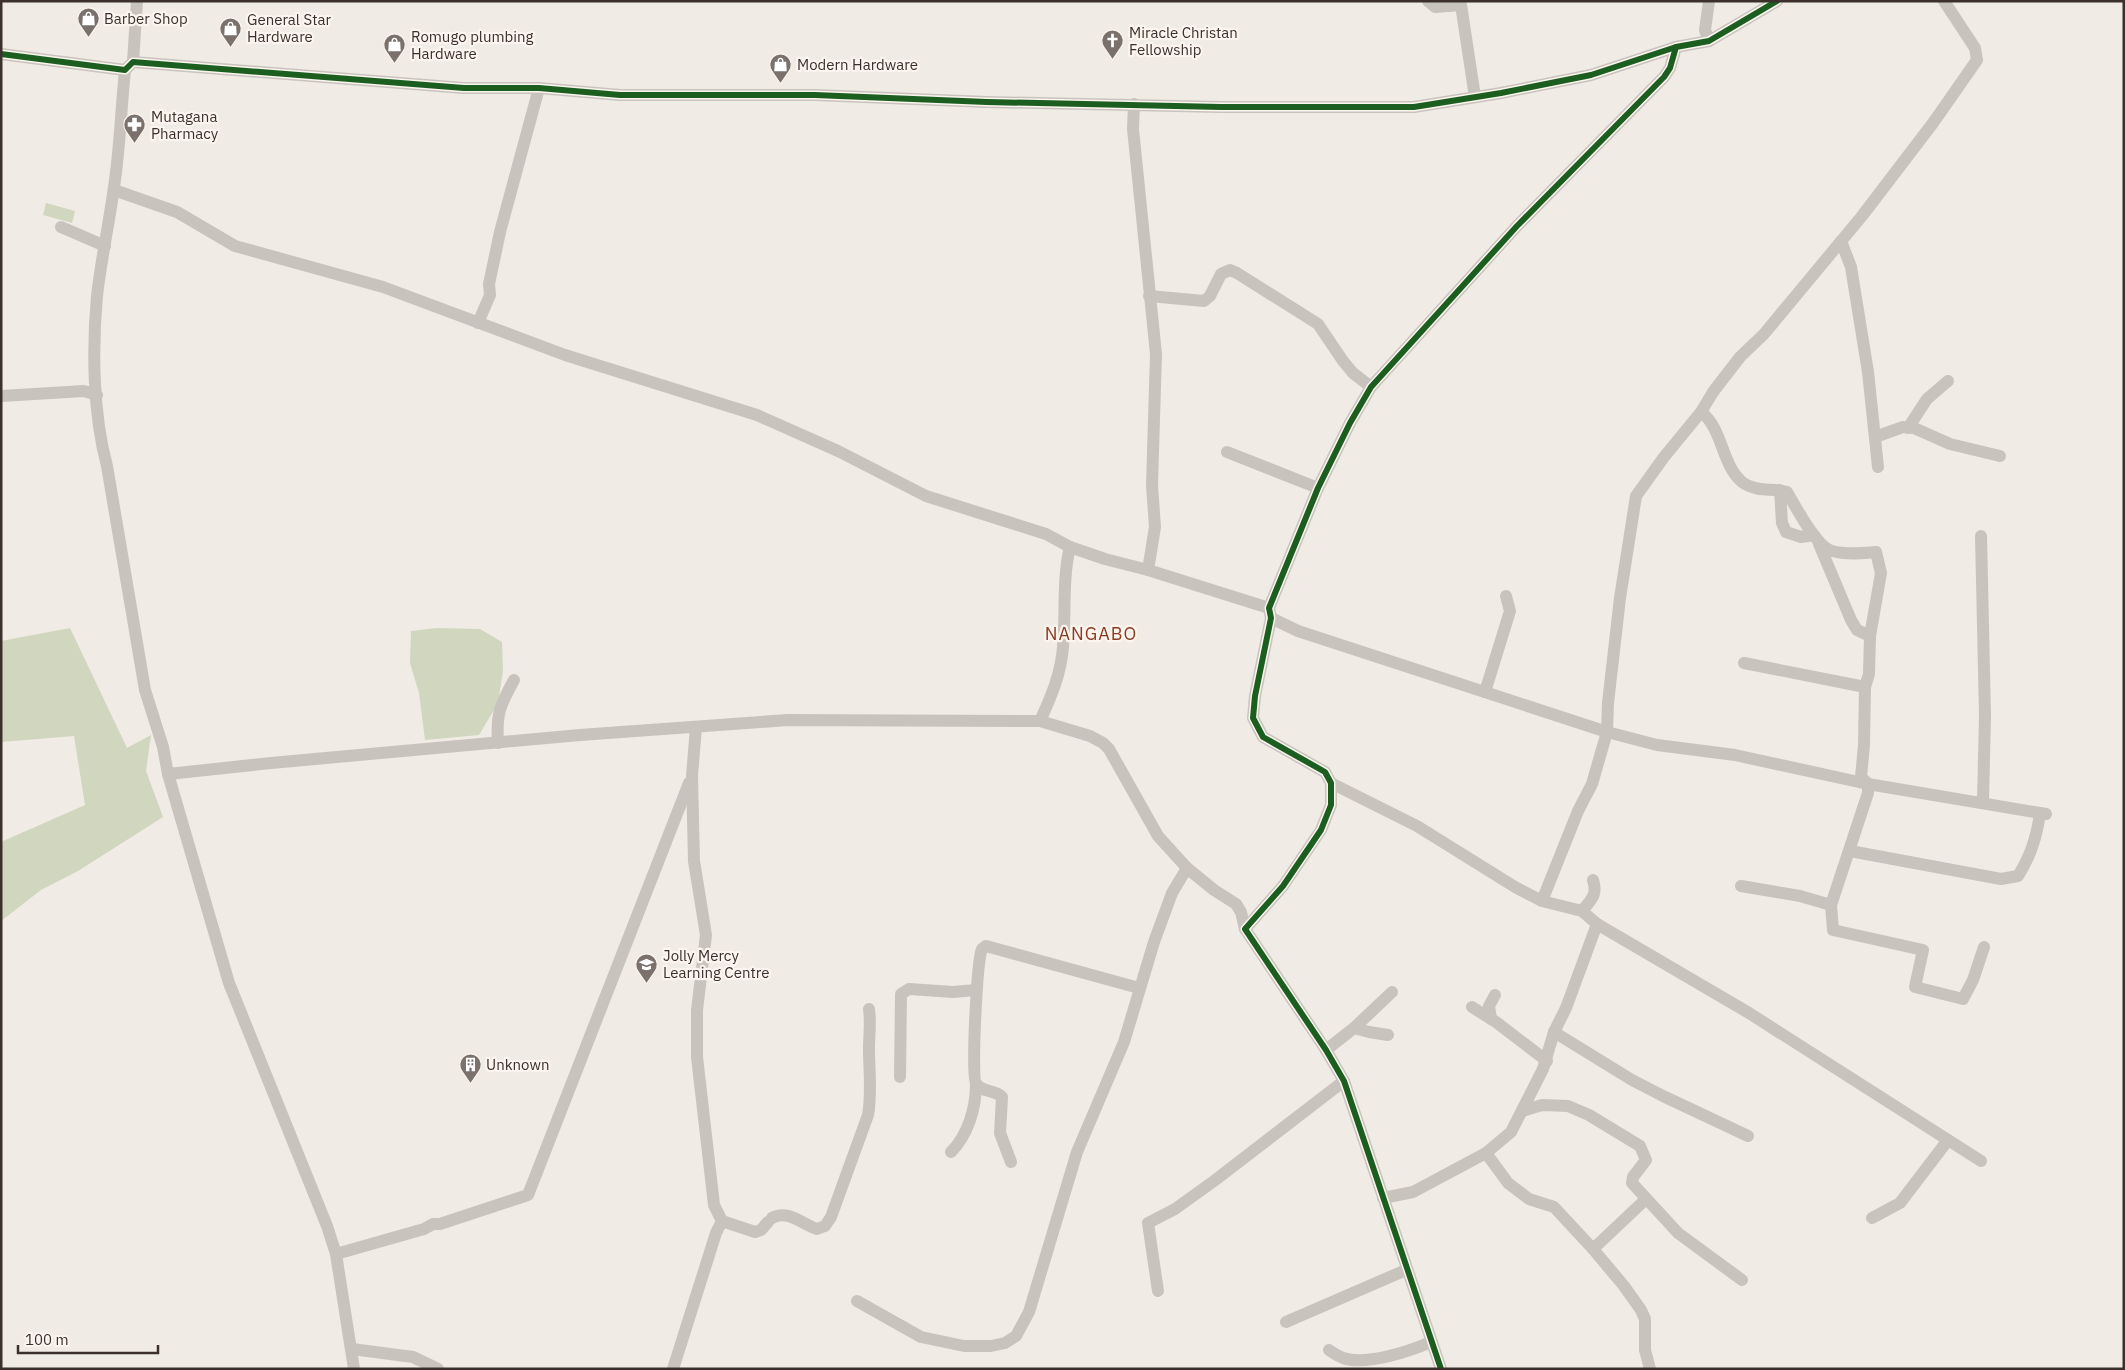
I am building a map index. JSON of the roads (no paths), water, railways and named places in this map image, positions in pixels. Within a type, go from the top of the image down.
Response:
[{"type":"street","points":[[137,1],[114,190],[97,294],[95,328],[97,395],[102,447],[107,466],[145,690],[229,983],[336,1254],[354,1369]]},
{"type":"street","points":[[1428,1],[1435,6],[1461,5],[1475,97]]},
{"type":"street","points":[[1709,1],[1705,30],[1709,41]]},
{"type":"street","points":[[1,54],[129,66],[464,88],[539,88],[620,96],[815,95],[988,102],[1221,107],[1414,107],[1592,75],[1676,48],[1709,41],[1777,1]]},
{"type":"street","points":[[1542,901],[1578,812],[1592,784],[1607,732],[1608,703],[1620,598],[1636,496],[1664,457],[1701,412],[1712,392],[1740,357],[1764,334],[1841,241],[1933,123],[1977,60],[1976,48],[1944,1]]},
{"type":"street","points":[[1244,929],[1283,886],[1320,830],[1331,804],[1330,783],[1326,772],[1262,737],[1253,718],[1255,696],[1270,613],[1318,488],[1350,423],[1371,387],[1517,226],[1664,77],[1670,68],[1676,48]]},
{"type":"street","points":[[478,323],[490,295],[489,284],[500,232],[539,88]]},
{"type":"street","points":[[1134,104],[1133,129],[1156,354],[1152,485],[1155,527],[1148,570]]},
{"type":"street","points":[[114,190],[177,212],[235,246],[383,287],[565,355],[757,415],[838,451],[926,496],[1046,534],[1070,547],[1105,559],[1148,570],[1270,613],[1298,631],[1607,732],[1657,745],[1735,755],[1868,784],[2043,813],[2037,838],[2028,861],[2018,876],[2001,879],[1850,851]]},
{"type":"street","points":[[61,227],[105,246]]},
{"type":"street","points":[[1841,241],[1851,267],[1868,372],[1878,467]]},
{"type":"street","points":[[1149,296],[1204,301],[1210,296],[1221,274],[1230,270],[1318,324],[1353,373],[1371,387]]},
{"type":"street","points":[[1908,428],[1927,399],[1948,381]]},
{"type":"street","points":[[1,396],[84,391],[97,395]]},
{"type":"street","points":[[1701,412],[1708,418],[1728,460],[1745,484],[1758,489],[1787,492],[1804,522],[1830,551],[1853,554],[1876,552],[1881,573],[1870,636],[1869,674],[1865,687],[1864,745],[1861,777],[1868,784],[1868,793],[1831,905],[1833,930],[1923,950],[1915,987],[1963,999],[1973,980],[1984,947]]},
{"type":"street","points":[[1875,437],[1903,427],[1914,428],[1950,444],[2000,456]]},
{"type":"street","points":[[1227,452],[1318,488]]},
{"type":"street","points":[[1780,490],[1782,524],[1786,532],[1801,537],[1815,536]]},
{"type":"street","points":[[1815,536],[1851,620],[1857,630],[1870,636]]},
{"type":"street","points":[[1981,536],[1984,714],[1983,802]]},
{"type":"street","points":[[1040,721],[1054,691],[1063,647],[1066,569],[1070,547]]},
{"type":"street","points":[[1486,692],[1510,611],[1506,596]]},
{"type":"street","points":[[1744,663],[1865,687]]},
{"type":"street","points":[[498,743],[496,721],[499,710],[514,680]]},
{"type":"street","points":[[168,774],[271,762],[788,720],[1040,721],[1090,736],[1103,743],[1109,749],[1158,836],[1187,868],[1214,890],[1236,904],[1241,912],[1244,929],[1326,1050],[1344,1082],[1441,1369]]},
{"type":"street","points":[[696,727],[692,776],[694,861],[706,935],[697,1010],[697,1057],[714,1205],[722,1221],[756,1232],[761,1230],[777,1215],[786,1215],[817,1229],[828,1222],[868,1115],[871,1100],[869,1048],[871,1022],[869,1009]]},
{"type":"street","points":[[336,1254],[424,1229],[432,1224],[440,1224],[528,1195],[692,776]]},
{"type":"street","points":[[1330,783],[1417,826],[1485,869],[1542,901],[1582,911],[1597,924],[1749,1013],[1981,1161]]},
{"type":"street","points":[[857,1301],[921,1337],[943,1342],[964,1346],[991,1346],[1005,1343],[1016,1336],[1029,1312],[1077,1152],[1124,1042],[1139,988],[1172,893],[1187,868]]},
{"type":"street","points":[[1582,911],[1592,900],[1596,889],[1593,880]]},
{"type":"street","points":[[1741,886],[1800,896],[1831,905]]},
{"type":"street","points":[[1383,1198],[1413,1192],[1486,1154],[1511,1132],[1547,1061],[1554,1032],[1566,1008],[1597,924]]},
{"type":"street","points":[[951,1152],[959,1142],[974,1108],[976,1084],[973,1071],[976,1036],[976,990],[979,957],[982,949],[986,946],[1139,988]]},
{"type":"street","points":[[900,1077],[901,994],[910,989],[953,992],[976,990]]},
{"type":"street","points":[[1326,1050],[1354,1028],[1392,992]]},
{"type":"street","points":[[1491,1019],[1489,1006],[1495,995]]},
{"type":"street","points":[[1472,1008],[1491,1019],[1547,1061]]},
{"type":"street","points":[[1354,1028],[1361,1031],[1388,1035]]},
{"type":"street","points":[[1554,1032],[1632,1080],[1748,1136]]},
{"type":"street","points":[[1158,1291],[1148,1223],[1175,1209],[1214,1181],[1344,1082]]},
{"type":"street","points":[[976,1084],[979,1088],[998,1093],[1002,1097],[1000,1133],[1011,1162]]},
{"type":"street","points":[[1522,1111],[1542,1105],[1568,1106],[1589,1115],[1640,1146],[1646,1160],[1632,1180],[1646,1199],[1678,1233],[1742,1280]]},
{"type":"street","points":[[1872,1218],[1900,1203],[1948,1140]]},
{"type":"street","points":[[1486,1154],[1508,1183],[1529,1199],[1554,1207],[1594,1249],[1641,1310],[1645,1319],[1645,1350],[1650,1369]]},
{"type":"street","points":[[1594,1249],[1646,1199]]},
{"type":"street","points":[[673,1369],[716,1232],[722,1221]]},
{"type":"street","points":[[1286,1322],[1406,1270]]},
{"type":"street","points":[[1329,1350],[1344,1358],[1377,1358],[1414,1349],[1432,1342]]},
{"type":"street","points":[[352,1349],[413,1357],[438,1369]]},
{"type":"place","name":"Barber Shop","points":[[88,37]]},
{"type":"place","name":"General Star Hardware","points":[[231,47]]},
{"type":"place","name":"Miracle Christan Fellowship","points":[[1113,60]]},
{"type":"place","name":"Romugo plumbing Hardware","points":[[395,64]]},
{"type":"place","name":"Modern Hardware","points":[[781,83]]},
{"type":"place","name":"Mutagana Pharmacy","points":[[135,144]]},
{"type":"place","name":"Jolly Mercy Learning Centre","points":[[647,983]]},
{"type":"place","name":"Unknown","points":[[470,1083]]},
{"type":"district","name":"NANGABO","points":[[1091,633]]}]
